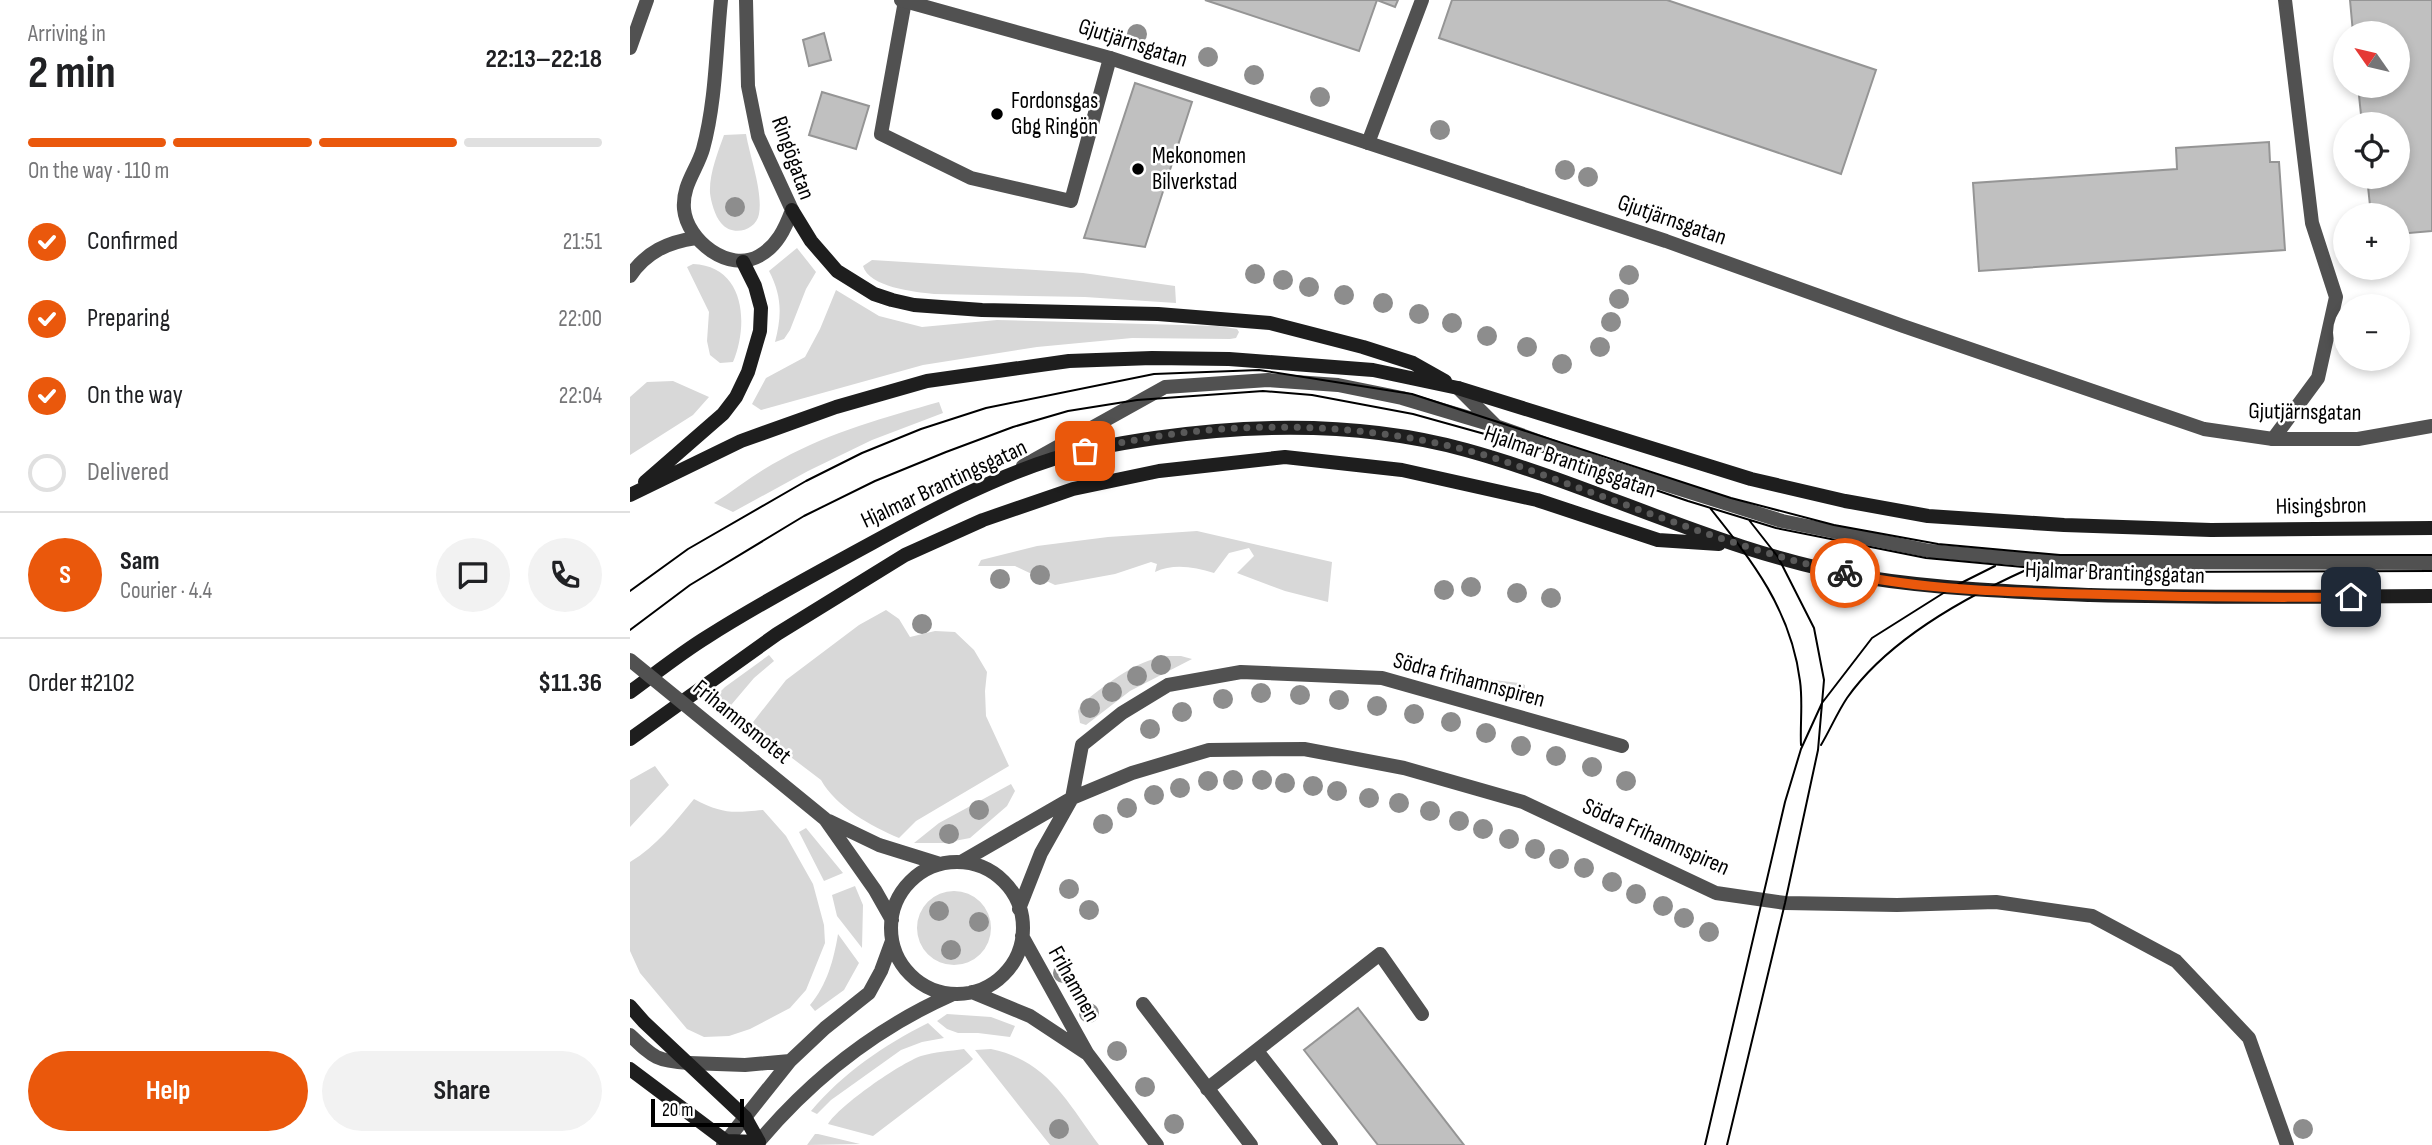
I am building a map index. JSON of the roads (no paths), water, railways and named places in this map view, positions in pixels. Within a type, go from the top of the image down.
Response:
[{"type":"main road","points":[[792,210],[811,241],[837,271],[874,295],[892,300],[914,305],[982,310],[1158,314],[1270,323],[1413,363],[1458,388]]},
{"type":"main road","points":[[630,495],[723,414],[736,397],[754,355],[760,331],[761,308],[755,286],[743,262]]},
{"type":"main road","name":"Hjalmar Brantingsgatan","points":[[630,495],[741,441],[836,407],[927,381],[1069,361],[1229,359],[1373,370],[1458,388],[1751,479],[1845,501],[1928,516],[2064,525],[2211,530]]},
{"type":"main road","name":"Hjalmar Brantingsgatan","points":[[630,692],[705,638],[795,584],[924,515],[997,480],[1054,459],[1112,444],[1205,431],[1293,427],[1342,429],[1463,449],[1737,545],[1861,577],[2005,592],[2216,599],[2432,596]]},
{"type":"main road","points":[[630,739],[777,634],[905,555],[984,520],[1073,489],[1159,471],[1286,457],[1402,470],[1537,500],[1658,540],[1737,545]]},
{"type":"main road","name":"Hisingsbron","points":[[2211,530],[2432,528]]},
{"type":"main road","points":[[630,1006],[643,1022],[745,1117],[758,1144],[725,1143],[630,1069]]},
{"type":"street","points":[[630,48],[646,0]]},
{"type":"street","points":[[721,0],[714,84],[703,151],[686,185],[684,209],[688,225],[696,238],[722,256],[743,262]]},
{"type":"street","name":"Ringögatan","points":[[743,262],[758,257],[774,245],[785,230],[792,210],[758,136],[748,86],[746,0]]},
{"type":"street","points":[[1368,143],[1422,0]]},
{"type":"street","points":[[2273,439],[2318,378],[2336,297],[2312,223],[2285,0]]},
{"type":"street","points":[[903,1],[881,134],[971,178],[1071,201],[1110,58]]},
{"type":"street","name":"Gjutjärnsgatan","points":[[903,1],[1110,58],[1666,241],[1891,322],[2204,429],[2273,439],[2358,439],[2432,426]]},
{"type":"street","points":[[630,276],[638,265],[660,248],[696,238]]},
{"type":"street","points":[[997,480],[1165,387],[1268,380],[1338,385],[1402,398],[1496,426],[1607,466],[1747,511],[1828,532],[1930,551],[2057,562],[2432,563]]},
{"type":"street","points":[[1458,388],[1496,426]]},
{"type":"street","name":"Frihamnsmotet","points":[[630,660],[825,819],[878,845],[940,864]]},
{"type":"street","name":"Södra frihamnspiren","points":[[1019,909],[1041,853],[1072,798],[1082,745],[1122,713],[1168,685],[1241,672],[1382,678],[1622,746]]},
{"type":"street","name":"Södra Frihamnspiren","points":[[1072,798],[1132,773],[1209,750],[1304,750],[1404,768],[1523,802],[1716,893],[1785,904],[1996,902],[2092,916],[2176,961],[2249,1038],[2287,1145]]},
{"type":"street","points":[[961,862],[1072,798]]},
{"type":"street","name":"Frihamnsmotet","points":[[825,819],[875,890],[892,920]]},
{"type":"street","points":[[758,1144],[787,1109],[826,1072],[879,1033],[920,1008],[953,994],[972,992],[990,985],[1006,972],[1016,955],[1022,936],[1019,909],[1011,891],[997,876],[980,867],[961,862],[940,864],[907,884],[897,901],[892,920],[892,941],[898,958],[914,978],[928,988],[953,994]]},
{"type":"street","name":"Frihamnen","points":[[1022,936],[1087,1053],[1157,1145]]},
{"type":"street","points":[[725,1143],[790,1061],[825,1028],[869,993],[892,941]]},
{"type":"street","points":[[1207,1089],[1380,954],[1422,1014]]},
{"type":"street","name":"Frihamnen","points":[[972,992],[1030,1016],[1087,1053]]},
{"type":"street","points":[[1143,1004],[1251,1145]]},
{"type":"street","points":[[630,1035],[650,1055],[663,1061],[746,1065],[790,1061]]},
{"type":"street","points":[[1257,1051],[1331,1145]]},
{"type":"tram line","points":[[630,591],[688,549],[806,481],[862,453],[921,429],[986,408],[1154,374],[1259,370],[1412,394],[1731,498],[1834,525],[1938,544],[2060,555],[2432,555]]},
{"type":"tram line","points":[[630,630],[690,585],[804,516],[875,481],[946,452],[1013,427],[1068,411],[1137,400],[1263,391],[1312,395],[1413,414],[1517,443],[1776,528],[1926,558],[2057,570],[2432,571]]},
{"type":"tram line","points":[[1710,508],[1768,588],[1788,632],[1800,681],[1801,745]]},
{"type":"tram line","points":[[1727,1145],[1785,903],[1818,750],[1824,680],[1814,628],[1778,557],[1749,520]]},
{"type":"tram line","points":[[1705,1145],[1785,802],[1801,749],[1822,703],[1872,638],[1953,587],[1995,566]]},
{"type":"tram line","points":[[1821,745],[1847,698],[1883,658],[1928,623],[2026,570]]},
{"type":"place","name":"Fordonsgas Gbg Ringön","points":[[997,114]]},
{"type":"place","name":"Mekonomen Bilverkstad","points":[[1138,169]]}]
